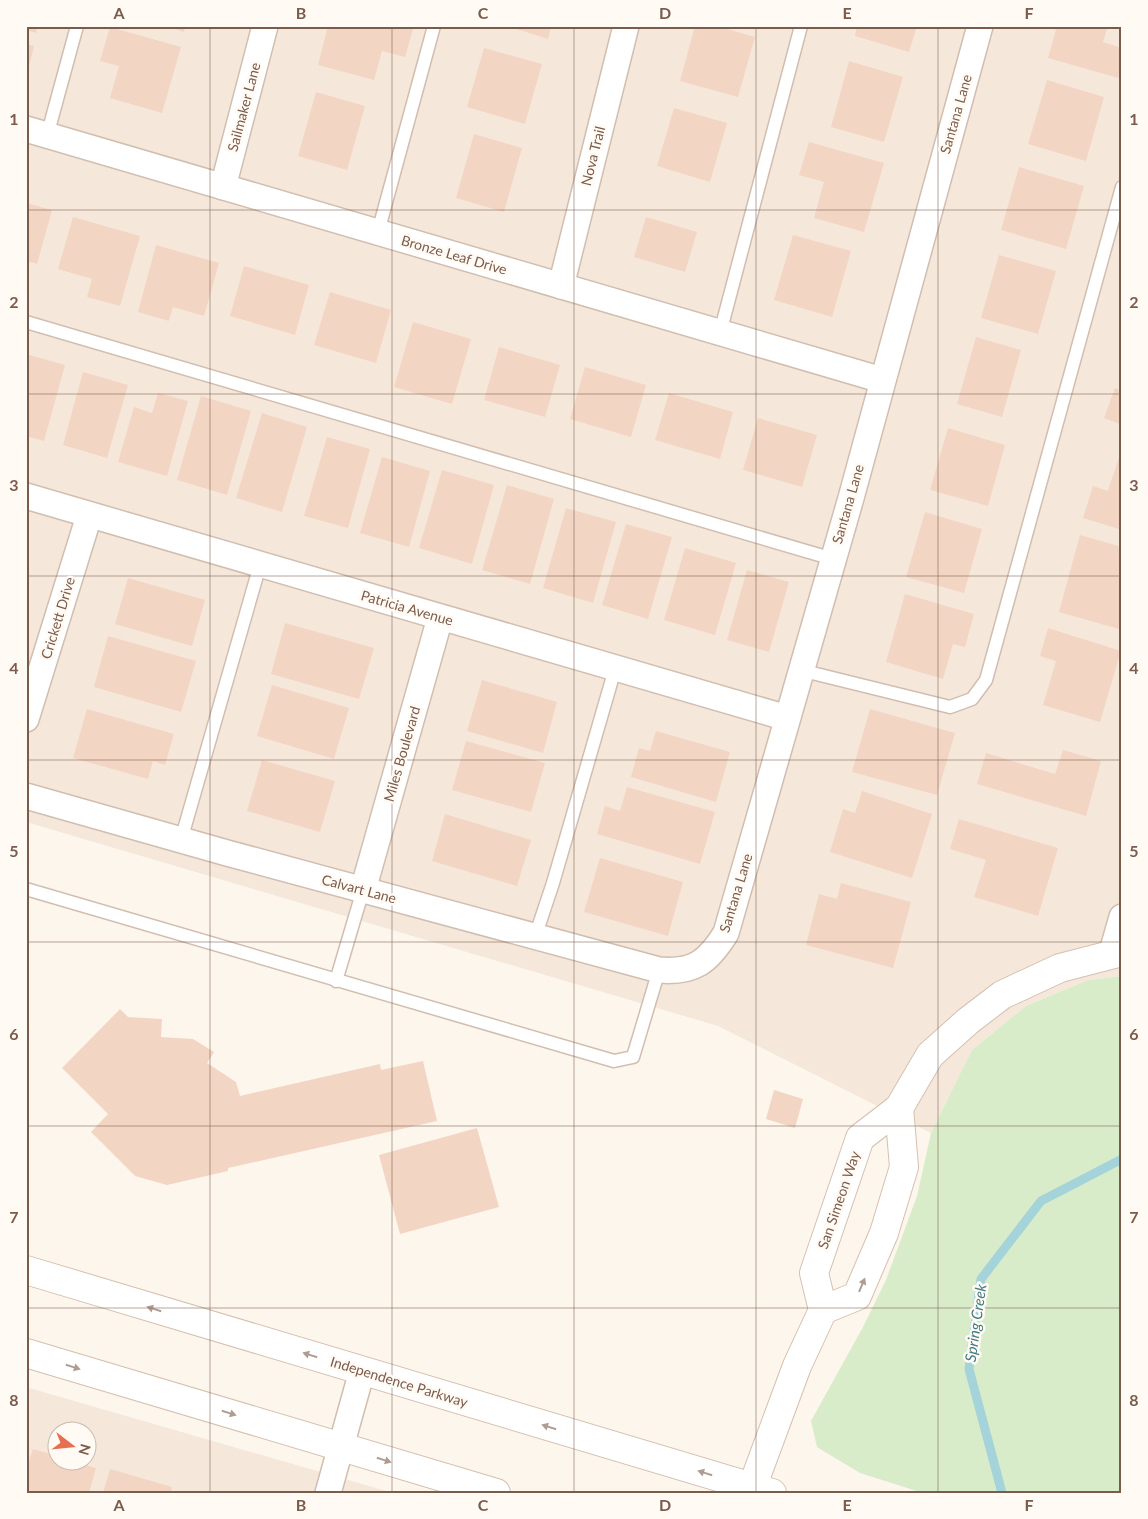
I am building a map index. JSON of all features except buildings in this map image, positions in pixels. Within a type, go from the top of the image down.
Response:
[{"type":"main road","name":"San Simeon Way","points":[[823,1310],[814,1273],[860,1138],[899,1108],[930,1056],[968,1021],[1002,995],[1060,968],[1117,952]]},
{"type":"main road","points":[[758,1491],[797,1366],[823,1310],[857,1296],[884,1233],[904,1166],[899,1108]]},
{"type":"main road","name":"Independence Parkway","points":[[26,1270],[758,1491]]},
{"type":"main road","points":[[26,1353],[496,1493]]},
{"type":"street","name":"Sailmaker Lane","points":[[223,187],[265,26]]},
{"type":"street","name":"Nova Trail","points":[[561,286],[626,26]]},
{"type":"street","name":"Santana Lane","points":[[692,968],[716,949],[726,933],[833,560],[980,26]]},
{"type":"street","name":"Bronze Leaf Drive","points":[[37,133],[882,380]]},
{"type":"street","name":"Patricia Avenue","points":[[26,496],[89,516],[787,718]]},
{"type":"street","name":"Crickett Drive","points":[[26,719],[89,516]]},
{"type":"street","name":"Miles Boulevard","points":[[363,890],[440,618]]},
{"type":"street","name":"Calvart Lane","points":[[26,796],[659,970],[678,972],[692,968]]},
{"type":"street","points":[[1117,952],[1122,917]]},
{"type":"street","points":[[328,1493],[362,1371]]},
{"type":"lane","points":[[37,133],[77,26]]},
{"type":"lane","points":[[378,232],[434,26]]},
{"type":"lane","points":[[720,332],[800,26]]},
{"type":"lane","points":[[800,670],[950,707],[972,700],[986,680],[1122,187]]},
{"type":"lane","points":[[26,322],[833,560]]},
{"type":"lane","points":[[181,840],[260,565]]},
{"type":"lane","points":[[535,936],[553,883],[615,669]]},
{"type":"lane","points":[[26,889],[336,981],[614,1060],[633,1057],[659,970]]},
{"type":"lane","points":[[336,981],[363,890]]},
{"type":"shaded area","points":[[26,26],[1122,26],[1122,976],[1088,980],[1026,1006],[972,1050],[931,1133],[718,1026],[26,822]]},
{"type":"shaded area","points":[[26,1387],[393,1493],[26,1493]]},
{"type":"green space","points":[[1122,976],[1122,1493],[923,1493],[860,1473],[817,1447],[811,1421],[863,1327],[886,1280],[917,1196],[931,1133],[972,1050],[1026,1006],[1088,980]]},
{"type":"waterway","name":"Spring Creek","points":[[1002,1493],[969,1369],[981,1279],[1041,1201],[1122,1159]]}]
